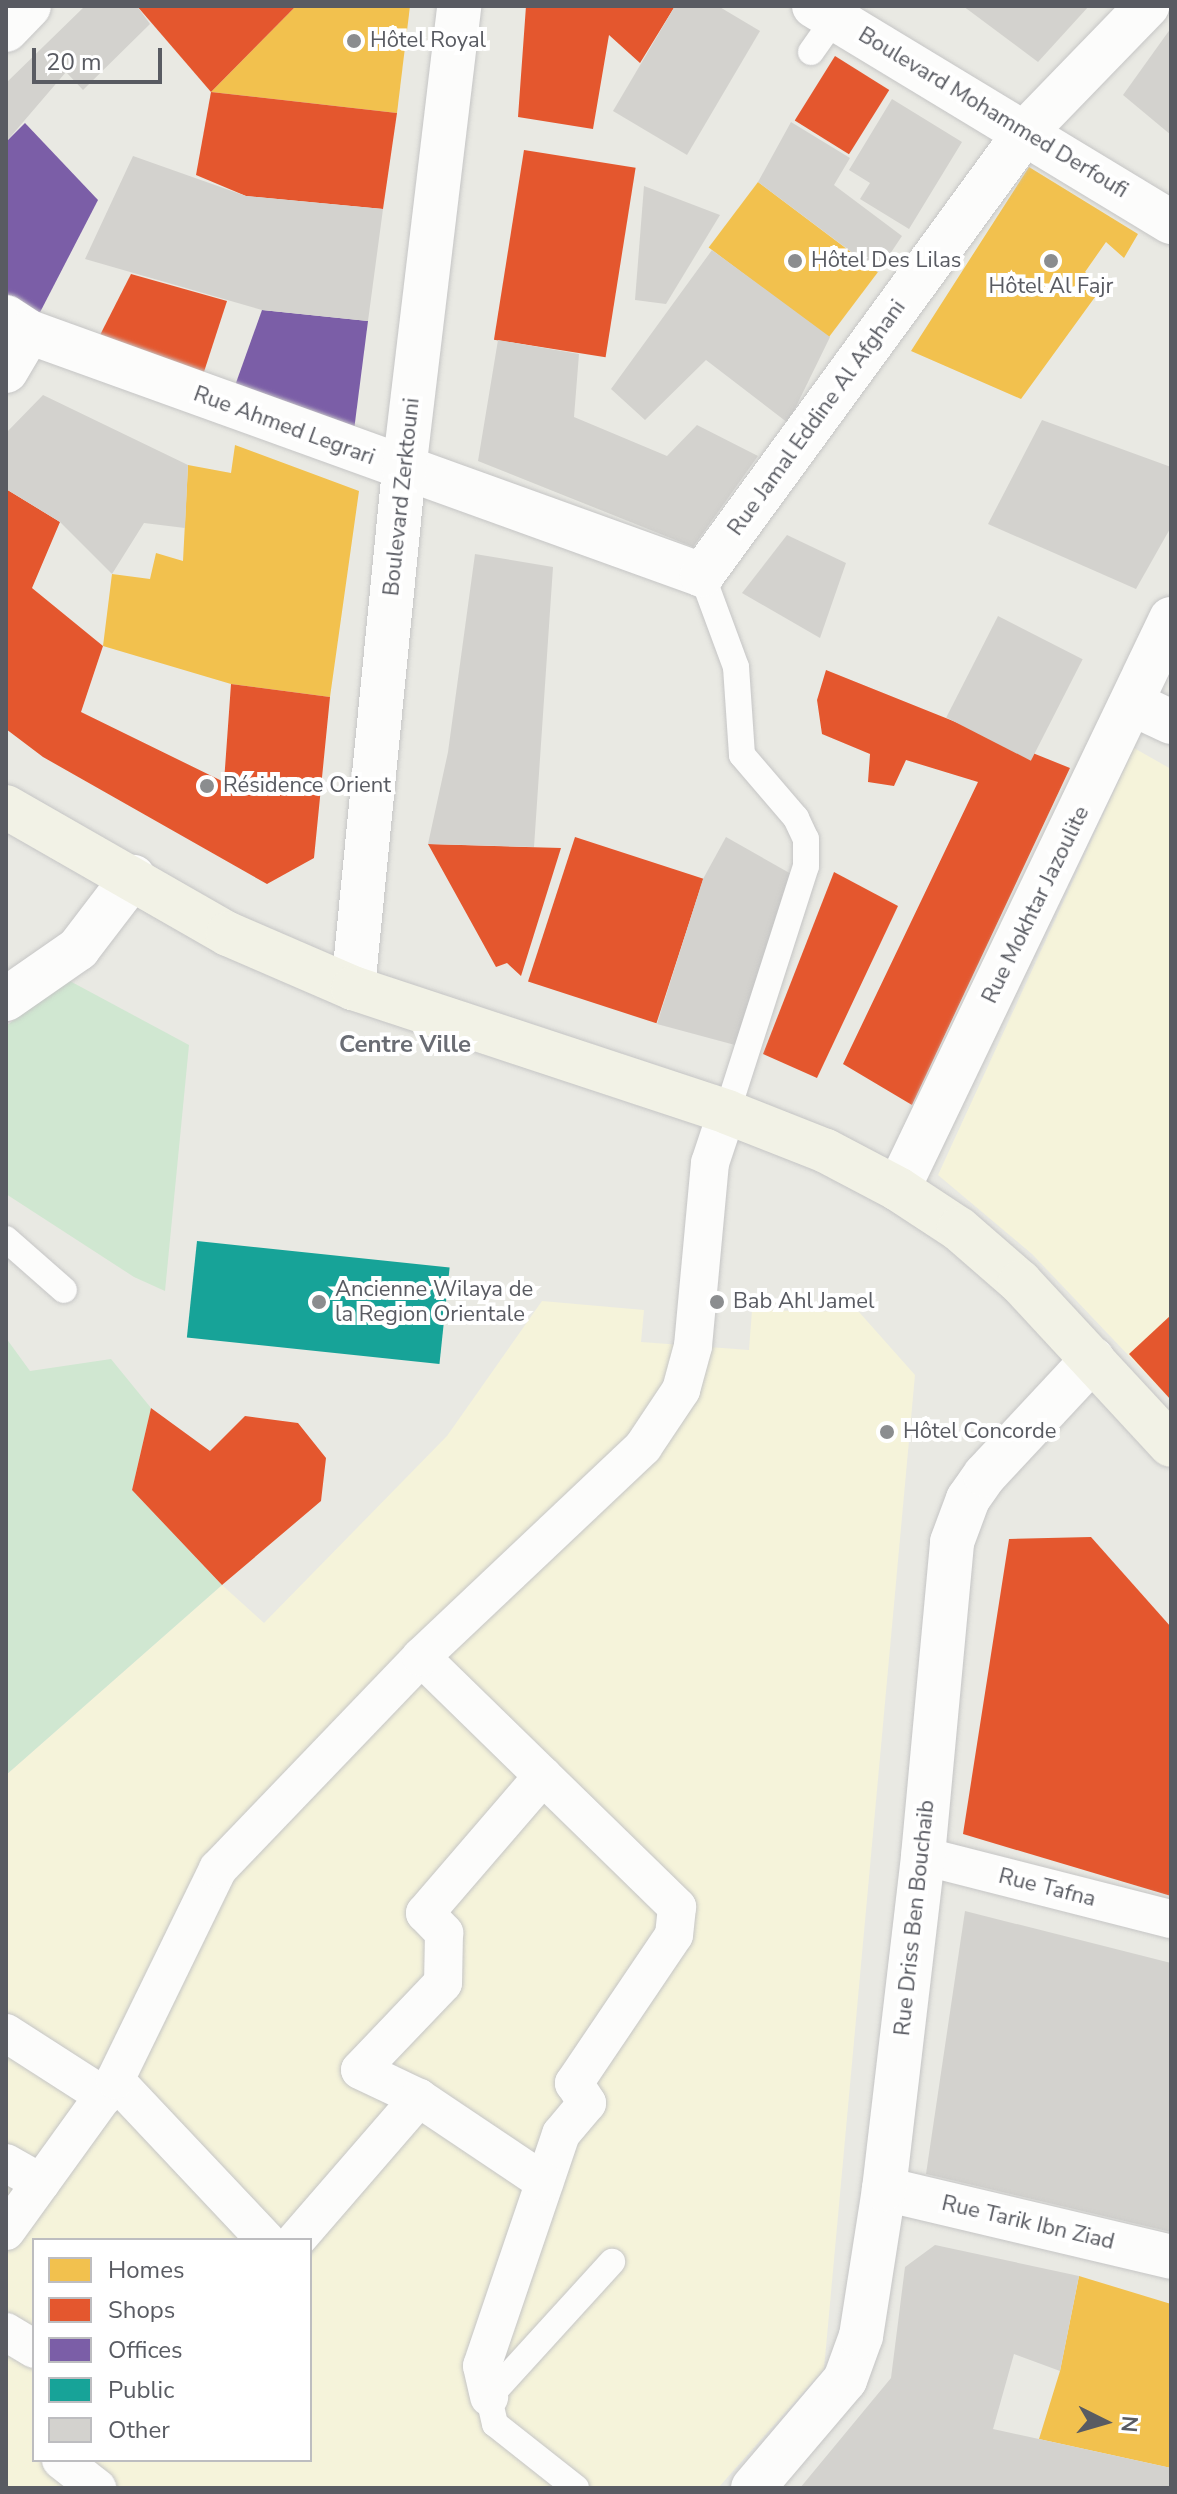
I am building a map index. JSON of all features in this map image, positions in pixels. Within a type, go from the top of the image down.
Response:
[{"type":"main road","points":[[6,807],[228,934],[353,988],[727,1112],[826,1151],[898,1189],[959,1229],[1020,1282],[1171,1445]]},
{"type":"street","points":[[6,30],[29,6]]},
{"type":"street","name":"Boulevard Zerktouni","points":[[353,988],[404,470],[459,6]]},
{"type":"street","name":"Rue Jamal Eddine Al Afghani","points":[[702,575],[1027,130],[1147,6]]},
{"type":"street","name":"Boulevard Mohammed Derfoufi","points":[[820,25],[1027,130],[1171,222]]},
{"type":"street","points":[[6,371],[17,324]]},
{"type":"street","name":"Rue Ahmed Legrari","points":[[17,324],[404,470],[702,575]]},
{"type":"street","name":"Rue Mokhtar Jazoulite","points":[[898,1189],[1152,713],[1171,619]]},
{"type":"street","points":[[6,999],[78,949],[133,877]]},
{"type":"street","points":[[6,2231],[110,2088],[218,1869],[421,1657],[643,1447],[681,1390],[693,1346],[710,1163],[727,1112]]},
{"type":"street","name":"Rue Driss Ben Bouchaib","points":[[753,2488],[845,2380],[855,2359],[884,2189],[923,1856],[952,1542],[968,1499],[985,1475],[1093,1359]]},
{"type":"street","points":[[421,1657],[677,1907],[674,1935],[574,2083],[587,2103],[561,2134],[482,2366],[489,2397]]},
{"type":"street","points":[[543,1776],[425,1913],[444,1933],[443,1983],[360,2070],[419,2098],[544,2182]]},
{"type":"street","name":"Rue Tafna","points":[[923,1856],[1171,1919]]},
{"type":"street","points":[[6,2033],[110,2088],[264,2238]]},
{"type":"street","points":[[298,2238],[419,2098]]},
{"type":"street","points":[[6,2163],[41,2183]]},
{"type":"street","name":"Rue Tarik Ibn Ziad","points":[[884,2189],[1171,2257]]},
{"type":"street","points":[[6,2332],[32,2348]]},
{"type":"street","points":[[64,2462],[97,2488]]},
{"type":"lane","points":[[702,575],[736,667],[742,755],[796,818],[806,839],[806,866],[727,1112]]},
{"type":"lane","points":[[6,1239],[64,1290]]},
{"type":"lane","points":[[576,2488],[495,2424],[489,2397],[612,2262]]},
{"type":"shaded area","points":[[1134,748],[1171,769],[1171,1400],[1032,1254],[938,1175]]},
{"type":"shaded area","points":[[542,1301],[644,1310],[641,1342],[749,1350],[752,1310],[859,1312],[915,1375],[824,2369],[718,2488],[6,2488],[6,1775],[222,1585],[264,1623],[447,1436]]},
{"type":"green space","points":[[68,980],[189,1045],[165,1291],[134,1277],[6,1194],[6,1026]]},
{"type":"green space","points":[[6,1338],[30,1371],[111,1359],[151,1408],[132,1490],[222,1585],[6,1775]]},
{"type":"building: Homes","points":[[296,6],[410,6],[397,113],[211,92]]},
{"type":"building: Homes","points":[[1029,167],[1138,234],[1124,258],[1106,242],[1085,272],[1103,286],[1021,399],[911,351]]},
{"type":"building: Homes","name":"Hôtel Des Lilas","points":[[758,182],[878,272],[828,338],[709,247]]},
{"type":"building: Homes","points":[[235,445],[359,491],[330,697],[231,684],[103,646],[112,574],[150,579],[156,553],[183,561],[188,465],[231,473]]},
{"type":"building: Homes","points":[[1079,2276],[1171,2304],[1171,2468],[1039,2439],[1060,2371]]},
{"type":"building: Shops","points":[[137,6],[296,6],[211,92]]},
{"type":"building: Shops","points":[[526,6],[675,6],[640,63],[609,35],[593,129],[518,117]]},
{"type":"building: Shops","points":[[835,56],[889,90],[849,154],[795,120]]},
{"type":"building: Shops","points":[[211,92],[397,113],[383,209],[246,196],[196,175]]},
{"type":"building: Shops","points":[[524,150],[636,168],[606,357],[494,340]]},
{"type":"building: Shops","points":[[131,274],[227,301],[201,381],[99,337]]},
{"type":"building: Shops","name":"Résidence Orient","points":[[6,489],[60,522],[32,588],[103,646],[81,712],[224,782],[231,684],[330,697],[314,858],[267,884],[43,757],[6,729]]},
{"type":"building: Shops","points":[[826,670],[1070,768],[912,1105],[843,1064],[978,782],[906,760],[894,786],[868,782],[870,754],[822,734],[817,700]]},
{"type":"building: Shops","points":[[575,837],[703,879],[656,1023],[528,982]]},
{"type":"building: Shops","points":[[428,844],[561,848],[521,976],[507,963],[496,967]]},
{"type":"building: Shops","points":[[834,872],[898,906],[817,1078],[763,1054]]},
{"type":"building: Shops","points":[[1171,1315],[1171,1400],[1129,1354]]},
{"type":"building: Shops","points":[[151,1408],[210,1451],[245,1416],[298,1423],[326,1458],[321,1501],[222,1585],[132,1490]]},
{"type":"building: Shops","points":[[1091,1537],[1171,1627],[1171,1896],[963,1834],[1009,1539]]},
{"type":"building: Offices","points":[[25,123],[98,200],[35,322],[6,302],[6,142]]},
{"type":"building: Offices","points":[[262,310],[368,321],[353,438],[232,394]]},
{"type":"building: Public","name":"Ancienne Wilaya de la Region Orientale","points":[[197,1241],[450,1268],[439,1364],[187,1337]]},
{"type":"building: Other","points":[[85,6],[137,6],[150,24],[83,90],[66,72],[6,142],[6,83]]},
{"type":"building: Other","points":[[675,6],[718,6],[760,31],[687,155],[613,111]]},
{"type":"building: Other","points":[[963,6],[1089,6],[1038,62]]},
{"type":"building: Other","points":[[1171,28],[1171,135],[1123,95]]},
{"type":"building: Other","points":[[892,99],[962,142],[909,229],[860,199],[870,183],[849,170]]},
{"type":"building: Other","points":[[791,122],[850,158],[834,185],[902,236],[878,272],[758,182]]},
{"type":"building: Other","points":[[133,156],[246,196],[383,209],[368,321],[262,310],[85,259]]},
{"type":"building: Other","points":[[644,186],[720,215],[666,304],[635,300]]},
{"type":"building: Other","points":[[712,250],[830,337],[788,423],[706,360],[645,420],[611,389]]},
{"type":"building: Other","points":[[498,340],[579,354],[574,417],[667,456],[697,425],[758,456],[693,547],[478,461]]},
{"type":"building: Other","points":[[43,395],[188,465],[185,528],[144,523],[112,574],[60,522],[6,489],[6,433]]},
{"type":"building: Other","points":[[1042,420],[1171,467],[1171,527],[1136,589],[988,524]]},
{"type":"building: Other","points":[[787,535],[846,563],[820,638],[742,593]]},
{"type":"building: Other","points":[[475,554],[553,567],[534,847],[428,844],[448,752]]},
{"type":"building: Other","points":[[998,616],[1083,659],[1031,761],[946,718]]},
{"type":"building: Other","points":[[726,837],[793,875],[735,1045],[657,1024],[703,879]]},
{"type":"building: Other","points":[[965,1911],[1171,1963],[1171,2232],[926,2174]]},
{"type":"building: Other","points":[[935,2245],[1079,2276],[1060,2371],[1014,2354],[993,2429],[1171,2468],[1170,2488],[800,2488],[891,2378],[905,2267]]},
{"type":"place","name":"Hôtel Royal","points":[[354,41]]},
{"type":"place","name":"Hôtel Des Lilas","points":[[795,261]]},
{"type":"place","name":"Hôtel Al Fajr","points":[[1051,261]]},
{"type":"place","name":"Résidence Orient","points":[[207,786]]},
{"type":"place","name":"Ancienne Wilaya de la Region Orientale","points":[[319,1302]]},
{"type":"place","name":"Bab Ahl Jamel","points":[[717,1302]]},
{"type":"place","name":"Hôtel Concorde","points":[[887,1432]]},
{"type":"district","name":"Centre Ville","points":[[405,1045]]}]
